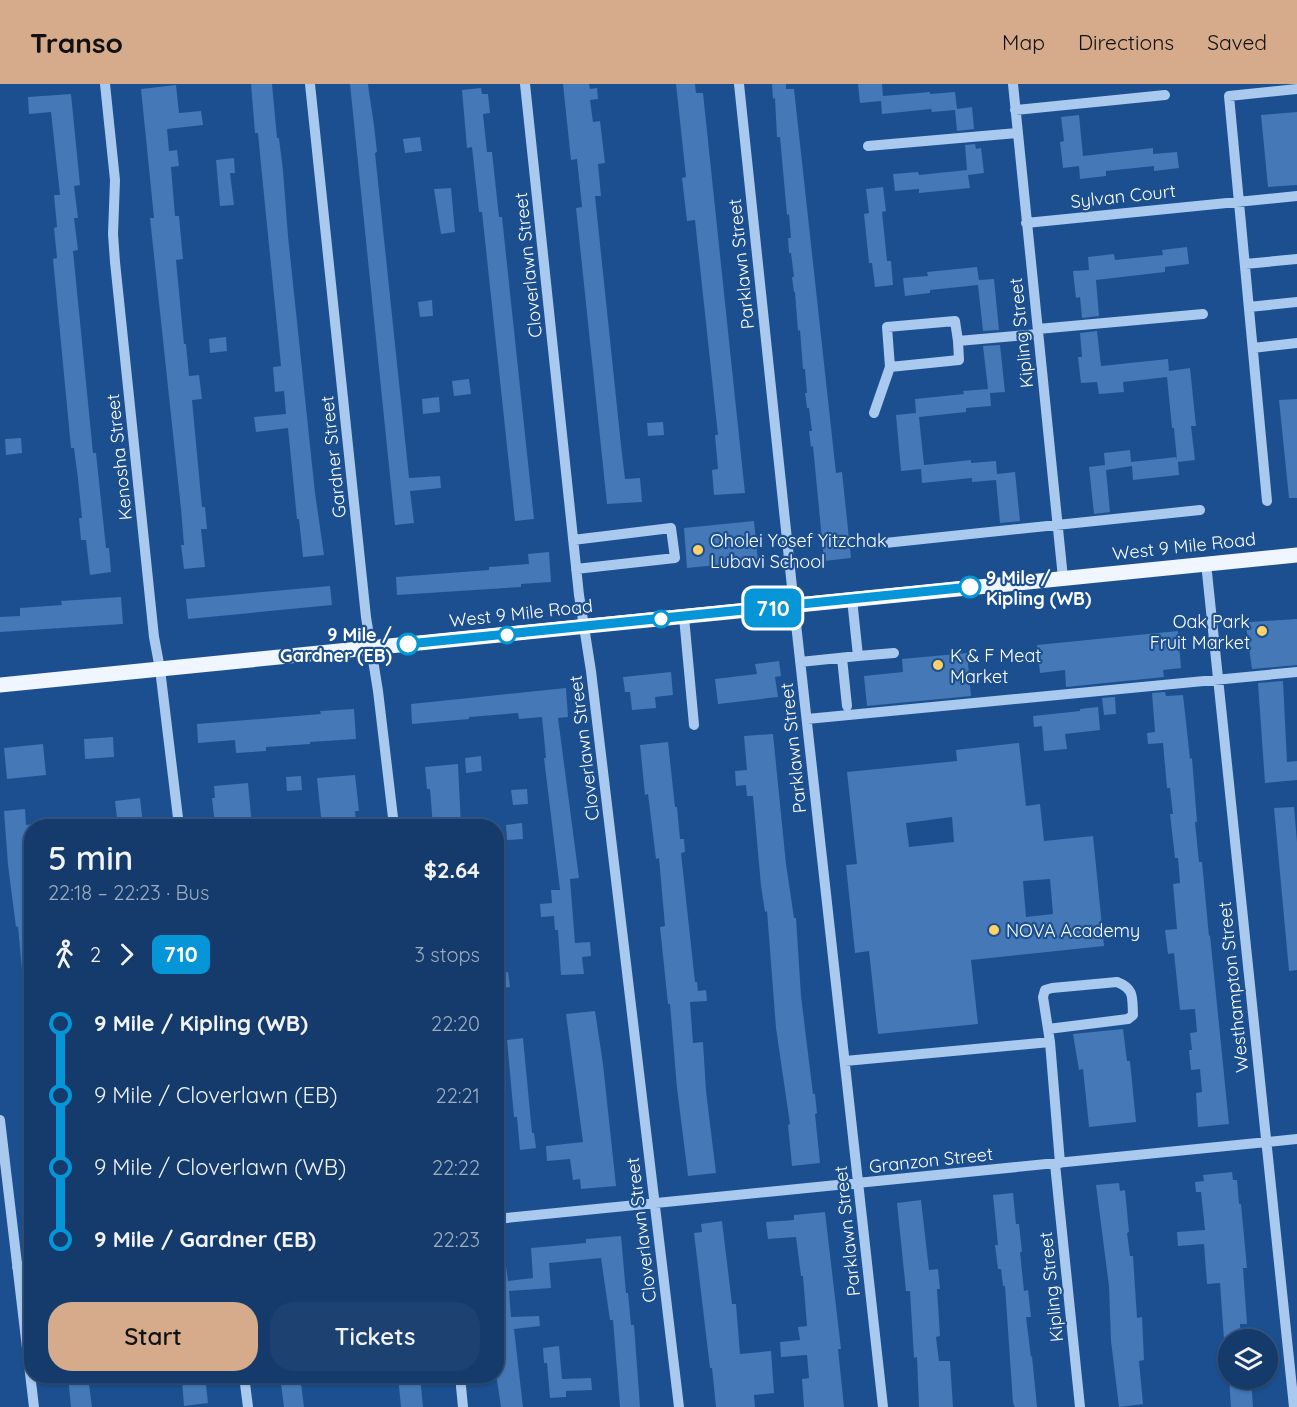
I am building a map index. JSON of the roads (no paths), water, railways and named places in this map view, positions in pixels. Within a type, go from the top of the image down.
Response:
[{"type":"main road","name":"West 9 Mile Road","points":[[0,685],[1297,555]]},
{"type":"street","name":"Kenosha Street","points":[[105,84],[115,180],[113,234],[115,262],[154,637],[178,819]]},
{"type":"street","name":"Gardner Street","points":[[310,84],[366,616],[373,648],[393,819]]},
{"type":"street","name":"Cloverlawn Street","points":[[525,84],[576,569],[585,626],[679,1407]]},
{"type":"street","name":"Parklawn Street","points":[[739,84],[800,662],[883,1407]]},
{"type":"street","name":"Kipling Street","points":[[1013,84],[1063,578]]},
{"type":"street","points":[[1267,501],[1229,96],[1297,89]]},
{"type":"street","points":[[1015,110],[1166,95]]},
{"type":"street","points":[[868,146],[1017,134]]},
{"type":"street","name":"Sylvan Court","points":[[1026,222],[1297,196]]},
{"type":"street","points":[[1245,264],[1297,259]]},
{"type":"street","points":[[1249,307],[1297,302]]},
{"type":"street","points":[[958,341],[1203,314]]},
{"type":"street","points":[[874,412],[890,367],[887,327],[955,321],[958,360],[890,367]]},
{"type":"street","points":[[1252,348],[1297,343]]},
{"type":"street","points":[[885,543],[1200,510]]},
{"type":"street","points":[[573,540],[671,528],[675,558],[576,569]]},
{"type":"street","name":"Westhampton Street","points":[[1206,563],[1294,1407]]},
{"type":"street","points":[[852,599],[858,656]]},
{"type":"street","points":[[684,617],[694,725]]},
{"type":"street","points":[[800,662],[894,653]]},
{"type":"street","points":[[842,658],[847,706]]},
{"type":"street","points":[[807,719],[1297,672]]},
{"type":"street","name":"Kipling Street","points":[[1048,1029],[1128,1019],[1133,1015],[1131,991],[1126,985],[1117,981],[1052,988],[1046,990],[1043,997],[1050,1042],[1057,1164],[1080,1407]]},
{"type":"street","points":[[845,1061],[1050,1042]]},
{"type":"street","points":[[0,1120],[24,1325]]},
{"type":"street","name":"Granzon Street","points":[[504,1218],[1297,1139]]},
{"type":"street","points":[[17,1267],[24,1267]]},
{"type":"street","points":[[31,1383],[34,1407]]},
{"type":"street","points":[[245,1383],[248,1407]]},
{"type":"street","points":[[461,1383],[463,1407]]},
{"type":"place","name":"Oholei Yosef Yitzchak Lubavi School","points":[[698,550]]},
{"type":"place","name":"9 Mile / Kipling (WB)","points":[[970,587]]},
{"type":"place","name":"Oak Park Fruit Market","points":[[1262,631]]},
{"type":"place","name":"9 Mile / Gardner (EB)","points":[[408,644]]},
{"type":"place","name":"K & F Meat Market","points":[[938,665]]},
{"type":"place","name":"NOVA Academy","points":[[994,930]]}]
